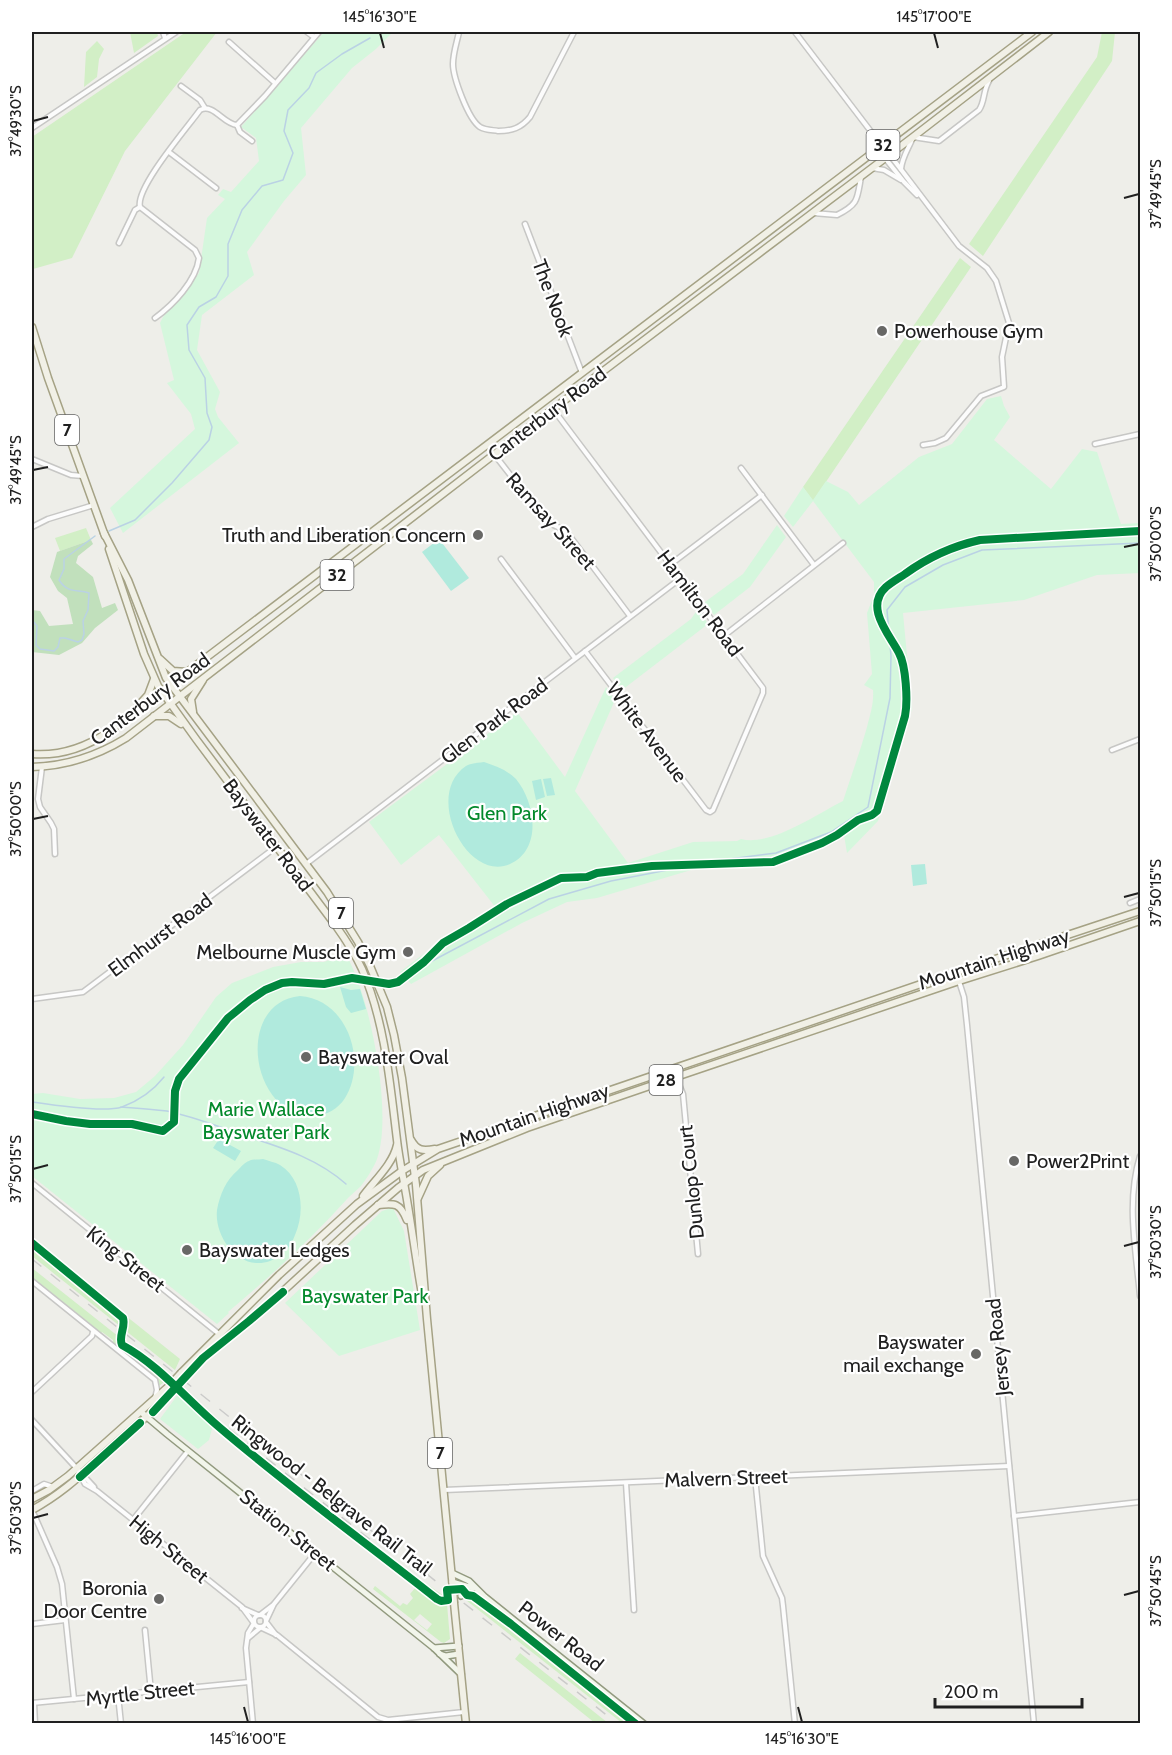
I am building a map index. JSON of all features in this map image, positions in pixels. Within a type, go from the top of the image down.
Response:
[{"type":"main road","name":"Canterbury Road","points":[[32,754],[64,752],[90,744],[126,719],[1032,32]]},
{"type":"main road","name":"Canterbury Road","points":[[32,767],[70,762],[102,751],[126,738],[494,454],[1049,32]]},
{"type":"main road","points":[[999,56],[1006,65]]},
{"type":"main road","points":[[882,146],[887,156]]},
{"type":"main road","points":[[731,260],[741,268]]},
{"type":"main road","name":"Bayswater Road","points":[[32,327],[154,679],[195,739],[342,934],[362,969],[376,1008],[404,1183]]},
{"type":"main road","points":[[488,444],[494,454]]},
{"type":"main road","name":"Bayswater Road","points":[[104,533],[127,577],[166,678],[306,864],[343,917],[370,966],[387,1007],[396,1046],[414,1175]]},
{"type":"main road","points":[[119,579],[127,577]]},
{"type":"main road","points":[[267,612],[277,621]]},
{"type":"main road","points":[[154,651],[171,670],[188,672]]},
{"type":"main road","points":[[195,717],[191,699],[206,675]]},
{"type":"main road","points":[[126,719],[148,695],[154,679]]},
{"type":"main road","points":[[154,716],[172,717],[195,739]]},
{"type":"main road","points":[[42,767],[44,754]]},
{"type":"main road","points":[[277,846],[287,838]]},
{"type":"main road","points":[[296,871],[306,864]]},
{"type":"main road","name":"Mountain Highway","points":[[32,1510],[56,1496],[81,1476],[171,1388],[219,1334],[357,1204],[402,1170],[438,1149],[1140,911]]},
{"type":"main road","name":"Mountain Highway","points":[[183,1375],[267,1306],[378,1205],[423,1170],[527,1128],[1140,921]]},
{"type":"main road","points":[[1018,951],[1024,956],[1038,956]]},
{"type":"main road","points":[[802,1024],[805,1033]]},
{"type":"main road","points":[[383,1048],[396,1046]]},
{"type":"main road","points":[[673,1068],[676,1077]]},
{"type":"main road","points":[[491,1130],[495,1135],[514,1129],[527,1128]]},
{"type":"main road","points":[[476,1148],[477,1134]]},
{"type":"main road","points":[[409,1137],[418,1149],[438,1149]]},
{"type":"main road","points":[[357,1204],[389,1162],[395,1152],[397,1142]]},
{"type":"main road","points":[[417,1198],[434,1169],[459,1154]]},
{"type":"main road","name":"7","points":[[414,1175],[466,1724]]},
{"type":"main road","name":"7","points":[[404,1183],[427,1319]]},
{"type":"main road","points":[[378,1205],[398,1206],[403,1211],[411,1229]]},
{"type":"main road","points":[[310,1247],[320,1259]]},
{"type":"main road","points":[[219,1334],[223,1337],[267,1306]]},
{"type":"main road","name":"Mountain Highway","points":[[32,1499],[77,1469],[144,1414],[153,1401],[171,1388]]},
{"type":"main road","name":"Station Street","points":[[144,1414],[434,1648],[461,1674]]},
{"type":"main road","name":"Power Road","points":[[452,1573],[469,1581],[485,1597],[644,1724]]},
{"type":"main road","name":"Power Road","points":[[453,1586],[477,1590]]},
{"type":"main road","points":[[460,1596],[469,1592],[485,1597]]},
{"type":"main road","points":[[434,1648],[459,1646]]},
{"type":"main road","points":[[440,1654],[446,1656],[459,1654]]},
{"type":"street","points":[[163,32],[165,38]]},
{"type":"street","points":[[32,128],[176,32]]},
{"type":"street","points":[[307,32],[314,37]]},
{"type":"street","points":[[237,125],[319,32]]},
{"type":"street","points":[[459,32],[453,65],[471,117],[479,127],[504,131],[523,125],[530,117],[574,32]]},
{"type":"street","points":[[795,32],[882,146]]},
{"type":"street","points":[[229,42],[275,83]]},
{"type":"street","points":[[901,169],[903,158],[913,137],[939,141],[976,113],[982,106],[985,87],[994,74]]},
{"type":"street","points":[[181,86],[200,100],[205,108]]},
{"type":"street","points":[[155,318],[170,307],[177,298],[196,272],[199,258],[195,250],[140,207],[138,203],[157,165],[200,110],[211,109],[230,124],[237,125]]},
{"type":"street","points":[[237,125],[240,132],[252,141]]},
{"type":"street","points":[[169,152],[216,188]]},
{"type":"street","points":[[887,156],[901,169],[959,246],[994,276],[1009,324],[1002,357],[1004,387],[982,395],[946,438],[922,445]]},
{"type":"street","points":[[887,156],[904,182]]},
{"type":"street","points":[[871,169],[884,170],[918,194]]},
{"type":"street","points":[[811,213],[833,216],[840,214],[856,201],[861,176]]},
{"type":"street","points":[[119,243],[135,210],[140,207]]},
{"type":"street","name":"The Nook","points":[[525,224],[582,373]]},
{"type":"street","name":"Hamilton Road","points":[[553,409],[761,684],[763,693],[713,810],[710,812]]},
{"type":"street","points":[[1095,444],[1140,434]]},
{"type":"street","name":"Ramsay Street","points":[[494,454],[547,522],[569,535],[630,616]]},
{"type":"street","points":[[32,459],[71,476],[84,476]]},
{"type":"street","points":[[741,468],[814,565]]},
{"type":"street","points":[[671,564],[762,495]]},
{"type":"street","points":[[32,527],[48,519],[94,505]]},
{"type":"street","points":[[725,635],[843,543]]},
{"type":"street","points":[[501,559],[575,658]]},
{"type":"street","name":"Glen Park Road","points":[[306,864],[681,578]]},
{"type":"street","name":"White Avenue","points":[[585,651],[706,810],[710,812]]},
{"type":"street","points":[[1112,750],[1140,739]]},
{"type":"street","points":[[42,767],[38,799],[40,807],[54,829],[55,854]]},
{"type":"street","name":"Elmhurst Road","points":[[32,999],[83,992],[277,846]]},
{"type":"street","points":[[1130,903],[1140,899]]},
{"type":"street","name":"Jersey Road","points":[[956,972],[964,997],[967,1025],[1034,1724]]},
{"type":"street","name":"Dunlop Court","points":[[676,1077],[683,1094],[698,1254]]},
{"type":"street","points":[[1140,1156],[1133,1196],[1140,1296]]},
{"type":"street","name":"King Street","points":[[32,1183],[219,1334]]},
{"type":"street","points":[[32,1281],[155,1380],[157,1390],[153,1401]]},
{"type":"street","points":[[32,1392],[92,1336],[93,1332]]},
{"type":"street","name":"High Street","points":[[32,1420],[97,1491],[242,1607],[254,1622]]},
{"type":"street","points":[[133,1520],[189,1451]]},
{"type":"street","name":"Malvern Street","points":[[443,1490],[1010,1466]]},
{"type":"street","points":[[755,1477],[763,1556],[782,1598],[795,1724]]},
{"type":"street","points":[[626,1482],[634,1611]]},
{"type":"street","points":[[32,1491],[44,1484],[53,1487]]},
{"type":"street","points":[[1014,1516],[1140,1502]]},
{"type":"street","points":[[32,1510],[60,1576],[74,1699]]},
{"type":"street","points":[[247,1638],[261,1628],[274,1604],[316,1552]]},
{"type":"street","points":[[253,1724],[247,1638],[254,1619],[274,1604]]},
{"type":"street","name":"High Street","points":[[242,1607],[259,1615]]},
{"type":"street","points":[[259,1615],[264,1617],[277,1635],[378,1717],[409,1721],[465,1712]]},
{"type":"street","points":[[32,1624],[65,1620]]},
{"type":"street","points":[[254,1622],[256,1627],[277,1635]]},
{"type":"street","points":[[145,1630],[151,1692]]},
{"type":"street","name":"Myrtle Street","points":[[33,1703],[249,1682]]},
{"type":"street","points":[[118,1695],[121,1724]]},
{"type":"street","points":[[33,1703],[35,1724]]},
{"type":"green space","points":[[130,32],[157,32],[158,36],[134,53]]},
{"type":"green space","points":[[186,32],[217,32],[125,151],[72,258],[33,269],[32,137]]},
{"type":"green space","points":[[324,32],[393,32],[352,68],[301,128],[306,175],[247,252],[254,275],[202,315],[197,350],[220,392],[215,409],[218,417],[239,443],[123,533],[110,508],[195,429],[191,414],[167,383],[174,380],[160,323],[199,273],[207,218],[225,199],[218,195],[223,189],[231,192],[259,161],[256,138],[241,127]]},
{"type":"green space","points":[[1102,32],[1115,32],[1112,61],[983,256],[969,244],[1097,57]]},
{"type":"green space","points":[[97,41],[104,49],[99,59],[97,77],[84,87],[86,52]]},
{"type":"green space","points":[[960,258],[971,267],[813,501],[803,487]]},
{"type":"green space","name":"Glen Park","points":[[1001,396],[1010,417],[994,440],[1051,489],[1082,449],[1097,452],[1121,524],[1140,523],[1140,573],[1097,575],[1024,600],[903,613],[912,709],[878,821],[847,853],[844,835],[800,858],[799,856],[777,863],[698,868],[597,898],[567,902],[522,923],[411,984],[400,972],[430,949],[496,908],[439,835],[401,865],[369,822],[517,712],[565,777],[606,687],[615,700],[575,791],[628,863],[693,842],[766,838],[793,828],[843,801],[872,704],[873,690],[864,685],[872,674],[867,613],[874,595],[874,582],[813,501],[793,527],[784,516],[803,487],[813,500],[826,481],[848,492],[859,505],[919,457],[952,444],[987,399]]},
{"type":"green space","points":[[777,525],[786,537],[750,587],[714,615],[705,602],[743,574]]},
{"type":"green space","points":[[86,528],[91,540],[60,551],[55,538]]},
{"type":"green space","points":[[439,539],[469,578],[451,591],[422,552]]},
{"type":"green space","points":[[91,540],[93,544],[78,556],[76,563],[93,577],[102,608],[115,603],[118,610],[95,628],[82,643],[59,655],[32,652],[32,610],[40,611],[49,626],[73,624],[67,598],[58,591],[50,577],[57,552]]},
{"type":"green space","points":[[698,609],[708,624],[622,690],[613,678],[691,619]]},
{"type":"green space","name":"Glen Park","points":[[484,762],[505,771],[516,779],[528,800],[532,825],[528,848],[521,857],[510,864],[494,866],[479,861],[466,849],[456,833],[450,815],[449,796],[454,779],[466,766]]},
{"type":"green space","points":[[551,778],[555,795],[547,796],[543,779]]},
{"type":"green space","points":[[541,779],[545,797],[536,800],[532,781]]},
{"type":"green space","points":[[925,864],[927,884],[913,886],[911,865]]},
{"type":"green space","name":"Marie Wallace Bayswater Park","points":[[346,954],[363,996],[379,1068],[382,1119],[377,1159],[361,1186],[290,1257],[217,1324],[32,1176],[32,1094],[43,1093],[80,1099],[114,1098],[136,1092],[155,1076],[183,1045],[216,997],[232,983],[273,967],[301,962],[324,962]]},
{"type":"green space","points":[[340,987],[351,990],[360,989],[366,1009],[351,1013],[346,1007]]},
{"type":"green space","name":"Bayswater Oval","points":[[300,996],[316,1000],[330,1008],[341,1020],[349,1034],[353,1050],[352,1083],[345,1098],[328,1113],[315,1116],[293,1112],[276,1100],[264,1082],[258,1060],[258,1038],[265,1018],[279,1003]]},
{"type":"green space","points":[[219,1139],[241,1151],[235,1161],[213,1148]]},
{"type":"green space","points":[[263,1159],[278,1164],[288,1171],[297,1188],[301,1207],[298,1226],[288,1247],[274,1259],[259,1263],[249,1262],[231,1250],[220,1231],[217,1210],[230,1178],[248,1162]]},
{"type":"green space","name":"Bayswater Park","points":[[391,1208],[404,1231],[420,1330],[339,1356],[285,1303],[382,1211]]},
{"type":"green space","points":[[32,1241],[180,1359],[175,1370],[32,1256]]},
{"type":"green space","points":[[32,1268],[133,1348],[168,1379],[159,1386],[156,1378],[150,1375],[150,1369],[113,1345],[113,1340],[102,1332],[97,1333],[93,1326],[32,1277]]},
{"type":"green space","points":[[179,1393],[213,1425],[209,1440],[198,1449],[160,1419]]},
{"type":"green space","points":[[369,1547],[438,1601],[447,1604],[450,1639],[444,1643],[441,1642],[373,1589],[375,1586],[400,1606],[403,1603],[407,1605],[413,1598],[410,1594],[416,1587],[367,1548]],"holes":[[[420,1614],[432,1624],[427,1630],[414,1620]]]},
{"type":"green space","points":[[376,1549],[444,1596],[438,1598]]},
{"type":"green space","points":[[470,1594],[480,1598],[638,1723],[622,1723],[462,1597]]},
{"type":"green space","points":[[520,1653],[608,1723],[595,1723],[515,1659]]},
{"type":"waterway","points":[[109,531],[135,520],[172,483],[209,440],[212,427],[207,413],[205,378],[189,350],[187,325],[199,307],[216,297],[228,276],[228,244],[242,210],[262,186],[283,180],[293,153],[284,131],[288,110],[309,88],[316,73],[342,54],[370,38]]},
{"type":"waterway","points":[[32,620],[37,626],[36,645],[40,649],[54,651],[58,647],[60,638],[78,642],[82,640],[83,621],[88,610],[89,593],[69,589],[59,580],[64,569],[64,559],[95,536]]},
{"type":"waterway","points":[[417,969],[549,899],[611,881],[714,861],[776,853],[831,832],[868,807],[890,698],[891,656],[887,610],[905,587],[943,565],[982,550],[1140,543]]},
{"type":"waterway","points":[[32,1102],[77,1108],[113,1109],[139,1099],[164,1077]]},
{"type":"waterway","points":[[121,1107],[167,1111],[210,1123],[302,1156],[325,1168],[346,1184]]},
{"type":"railway","points":[[32,1259],[368,1528],[618,1724]]},
{"type":"railway","points":[[192,1397],[219,1421],[372,1541]]},
{"type":"cycle path","points":[[32,1114],[90,1124],[132,1124],[163,1131],[174,1122],[175,1091],[179,1079],[228,1018],[265,990],[282,983],[324,984],[352,978],[389,984],[398,982],[424,962],[443,943],[507,904],[561,878],[587,877],[597,873],[652,866],[773,862],[822,843],[877,811],[905,716],[906,684],[903,666],[899,653],[878,612],[877,603],[886,587],[931,558],[950,549],[980,540],[1140,531]]},
{"type":"cycle path","name":"Ringwood - Belgrave Rail Trail","points":[[32,1243],[123,1318],[122,1345],[148,1362],[219,1427],[272,1471],[437,1599],[448,1600],[447,1590],[462,1589],[467,1595],[473,1596],[636,1724]]},
{"type":"cycle path","points":[[153,1412],[203,1358],[283,1292]]},
{"type":"cycle path","points":[[80,1477],[140,1423]]},
{"type":"place","name":"Powerhouse Gym","points":[[882,331]]},
{"type":"place","name":"Truth and Liberation Concern","points":[[478,535]]},
{"type":"place","name":"Melbourne Muscle Gym","points":[[408,952]]},
{"type":"place","name":"Bayswater Oval","points":[[306,1057]]},
{"type":"place","name":"Power2Print","points":[[1014,1161]]},
{"type":"place","name":"Bayswater Ledges","points":[[187,1250]]},
{"type":"place","name":"Bayswater mail exchange","points":[[976,1354]]},
{"type":"place","name":"Boronia Door Centre","points":[[159,1599]]}]
